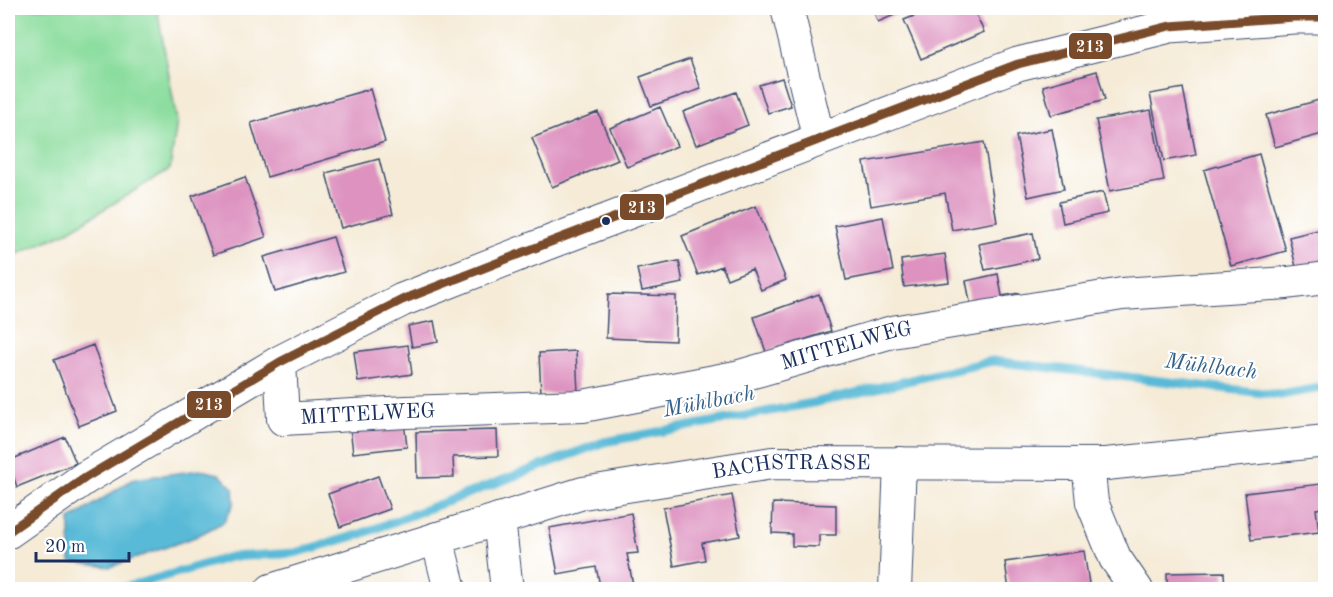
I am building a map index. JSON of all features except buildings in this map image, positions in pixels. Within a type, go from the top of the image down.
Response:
[{"type":"main road","points":[[8,532],[85,478],[280,362],[402,300],[1018,64],[1170,26],[1294,17],[1326,17]]},
{"type":"street","points":[[787,8],[819,140]]},
{"type":"street","name":"MITTELWEG","points":[[280,362],[283,419],[583,406],[736,377],[892,332],[1122,294],[1287,283],[1326,278]]},
{"type":"street","name":"BACHSTRASSE","points":[[271,590],[583,493],[772,463],[1106,464],[1326,441]]},
{"type":"street","points":[[895,590],[900,463]]},
{"type":"street","points":[[1088,464],[1092,502],[1115,558],[1137,590]]},
{"type":"street","points":[[499,519],[507,590]]},
{"type":"street","points":[[437,538],[450,590]]},
{"type":"green space","points":[[8,8],[157,8],[177,121],[170,169],[65,233],[8,258]]},
{"type":"water","points":[[200,470],[219,474],[233,488],[234,503],[224,522],[195,537],[110,567],[70,562],[70,520],[133,479]]},
{"type":"waterway","name":"Mühlbach","points":[[117,590],[230,557],[295,553],[361,534],[604,442],[813,403],[992,361],[1280,395],[1326,387]]},
{"type":"transit line","name":"213","points":[[8,532],[85,478],[280,362],[402,300],[545,244],[1018,64],[1170,26],[1294,17],[1326,17]]}]
